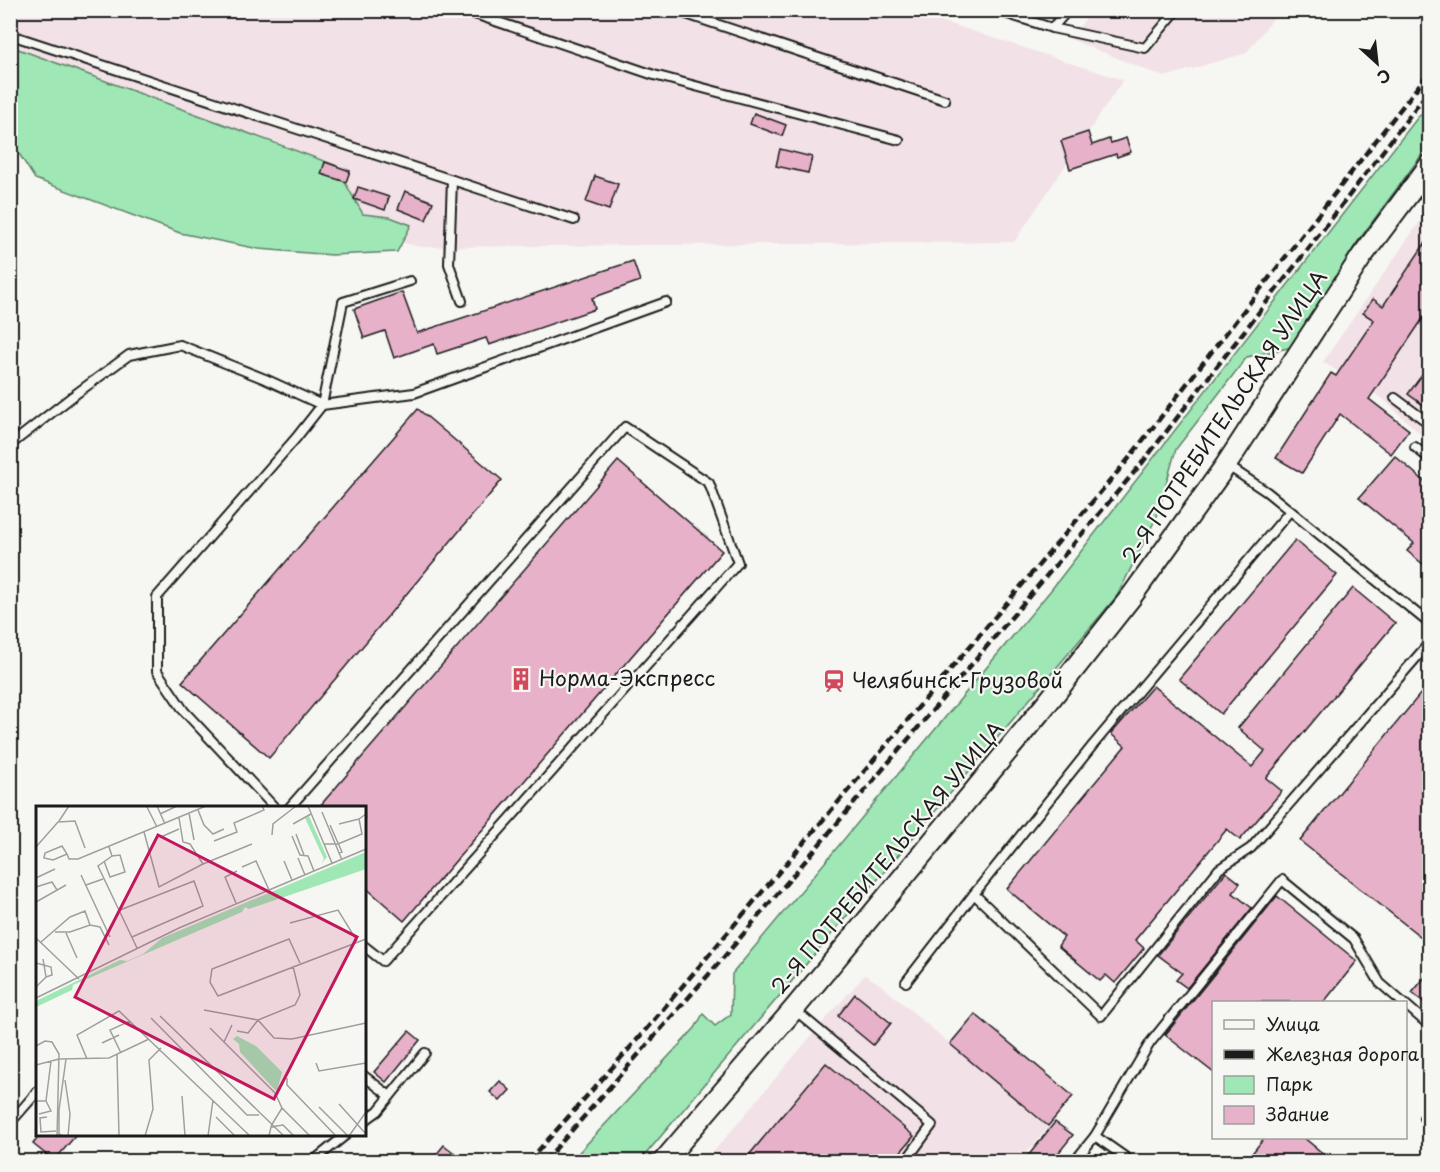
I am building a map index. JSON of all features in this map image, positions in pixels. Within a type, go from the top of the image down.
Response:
[{"type":"street","name":"2-Я ПОТРЕБИТЕЛЬСКАЯ УЛИЦА","points":[[663,1161],[794,1009],[1048,702],[1131,597],[1226,465],[1362,256],[1430,165]]},
{"type":"lane","points":[[463,10],[654,75],[899,140]]},
{"type":"lane","points":[[674,10],[945,100]]},
{"type":"lane","points":[[994,10],[1052,28],[1145,48],[1177,10]]},
{"type":"lane","points":[[1052,28],[1068,10]]},
{"type":"lane","points":[[10,33],[574,220]]},
{"type":"lane","points":[[452,180],[449,264],[462,301]]},
{"type":"lane","points":[[273,806],[184,711],[157,671],[157,597],[322,405],[343,302],[410,281]]},
{"type":"lane","points":[[10,445],[129,355],[180,345],[322,405],[414,393],[666,302]]},
{"type":"lane","points":[[1395,398],[1430,423]]},
{"type":"lane","points":[[290,806],[625,427],[709,483],[738,563],[383,961],[366,948]]},
{"type":"lane","points":[[1415,447],[1430,459]]},
{"type":"lane","points":[[1226,465],[1267,492],[1430,624]]},
{"type":"lane","points":[[906,982],[1093,745],[1290,511]]},
{"type":"lane","points":[[974,894],[1101,1016],[1219,869],[1251,848],[1430,642]]},
{"type":"lane","points":[[1074,1161],[1095,1136],[1150,1043],[1282,880],[1354,939],[1380,983],[1401,1001]]},
{"type":"lane","points":[[1407,1006],[1430,1026]]},
{"type":"lane","points":[[794,1009],[932,1125],[905,1161]]},
{"type":"lane","points":[[366,1120],[378,1111],[425,1053]]},
{"type":"lane","points":[[366,1078],[390,1096]]},
{"type":"lane","points":[[10,1123],[36,1093]]},
{"type":"lane","points":[[312,1161],[344,1136]]},
{"type":"lane","points":[[1095,1136],[1132,1161]]},
{"type":"lane","points":[[10,1158],[19,1161]]},
{"type":"shaded area","points":[[11,11],[910,11],[1123,80],[1014,242],[421,247],[11,148]]},
{"type":"shaded area","points":[[1092,11],[1279,11],[1246,53],[1164,77],[1070,39]]},
{"type":"shaded area","points":[[1429,208],[1429,442],[1383,399],[1323,362]]},
{"type":"shaded area","points":[[865,975],[881,985],[1048,1128],[1019,1161],[705,1162],[817,1029]]},
{"type":"green space","points":[[10,46],[335,165],[363,214],[390,217],[411,225],[397,252],[332,255],[259,249],[180,233],[35,179],[16,149],[11,128]]},
{"type":"green space","points":[[1429,109],[1429,145],[1356,244],[1293,347],[1247,357],[1176,449],[1157,516],[1117,596],[640,1161],[570,1162],[695,1028],[703,1014],[715,1026],[731,1014],[732,974],[1051,590],[1418,117]]},
{"type":"building","points":[[754,113],[786,125],[782,136],[750,124]]},
{"type":"building","points":[[1088,132],[1092,145],[1109,139],[1111,143],[1126,138],[1131,152],[1117,157],[1116,154],[1070,169],[1061,141]]},
{"type":"building","points":[[780,149],[812,157],[808,173],[776,166]]},
{"type":"building","points":[[325,162],[350,171],[346,182],[321,174]]},
{"type":"building","points":[[595,176],[618,184],[609,210],[586,202]]},
{"type":"building","points":[[358,187],[389,197],[385,210],[354,199]]},
{"type":"building","points":[[405,191],[433,202],[426,220],[398,209]]},
{"type":"building","points":[[1430,236],[1430,308],[1369,399],[1409,430],[1391,454],[1340,414],[1302,473],[1276,458],[1331,373],[1336,376],[1374,320],[1363,313],[1373,299],[1383,306]]},
{"type":"building","points":[[633,261],[640,281],[592,298],[595,309],[489,345],[486,338],[437,354],[434,344],[394,358],[385,331],[364,338],[354,309],[402,292],[417,333]]},
{"type":"building","points":[[1430,364],[1430,410],[1408,394]]},
{"type":"building","points":[[418,409],[502,480],[269,758],[182,682]]},
{"type":"building","points":[[1395,456],[1430,486],[1430,570],[1407,551],[1414,543],[1359,498]]},
{"type":"building","name":"Норма-Экспресс","points":[[618,461],[722,551],[404,921],[366,888],[366,806],[320,806]]},
{"type":"building","points":[[1295,540],[1337,575],[1221,714],[1179,679]]},
{"type":"building","points":[[1353,588],[1395,623],[1266,778],[1282,791],[1240,840],[1227,829],[1135,940],[1144,948],[1115,983],[1106,975],[1100,981],[1058,946],[1064,937],[1007,889],[1125,746],[1111,734],[1153,686],[1252,767],[1265,751],[1238,728]]},
{"type":"building","points":[[1430,682],[1430,927],[1421,937],[1300,841]]},
{"type":"building","points":[[1226,872],[1240,883],[1233,893],[1252,908],[1187,988],[1176,980],[1182,973],[1158,955]]},
{"type":"building","points":[[1277,896],[1357,961],[1325,1001],[1212,1001],[1212,1071],[1165,1035]]},
{"type":"building","points":[[1430,971],[1430,1007],[1412,993]]},
{"type":"building","points":[[855,994],[891,1023],[873,1045],[838,1016]]},
{"type":"building","points":[[975,1014],[1073,1096],[1048,1126],[950,1044]]},
{"type":"building","points":[[409,1031],[420,1040],[386,1082],[374,1072]]},
{"type":"building","points":[[826,1063],[914,1136],[893,1161],[744,1161]]},
{"type":"building","points":[[500,1081],[510,1090],[500,1101],[490,1092]]},
{"type":"building","points":[[1055,1122],[1073,1135],[1052,1161],[1024,1161]]},
{"type":"building","points":[[39,1136],[75,1136],[54,1161],[33,1144]]},
{"type":"building","points":[[1263,1139],[1305,1139],[1332,1161],[1246,1161]]},
{"type":"building","points":[[444,1145],[457,1155],[452,1161],[431,1161]]},
{"type":"railway","points":[[528,1162],[636,1041],[1126,462],[1430,71]]},
{"type":"railway","points":[[544,1162],[718,964],[1142,463],[1430,89]]},
{"type":"place","name":"Норма-Экспресс","points":[[521,679]]},
{"type":"place","name":"Челябинск-Грузовой","points":[[834,681]]}]
